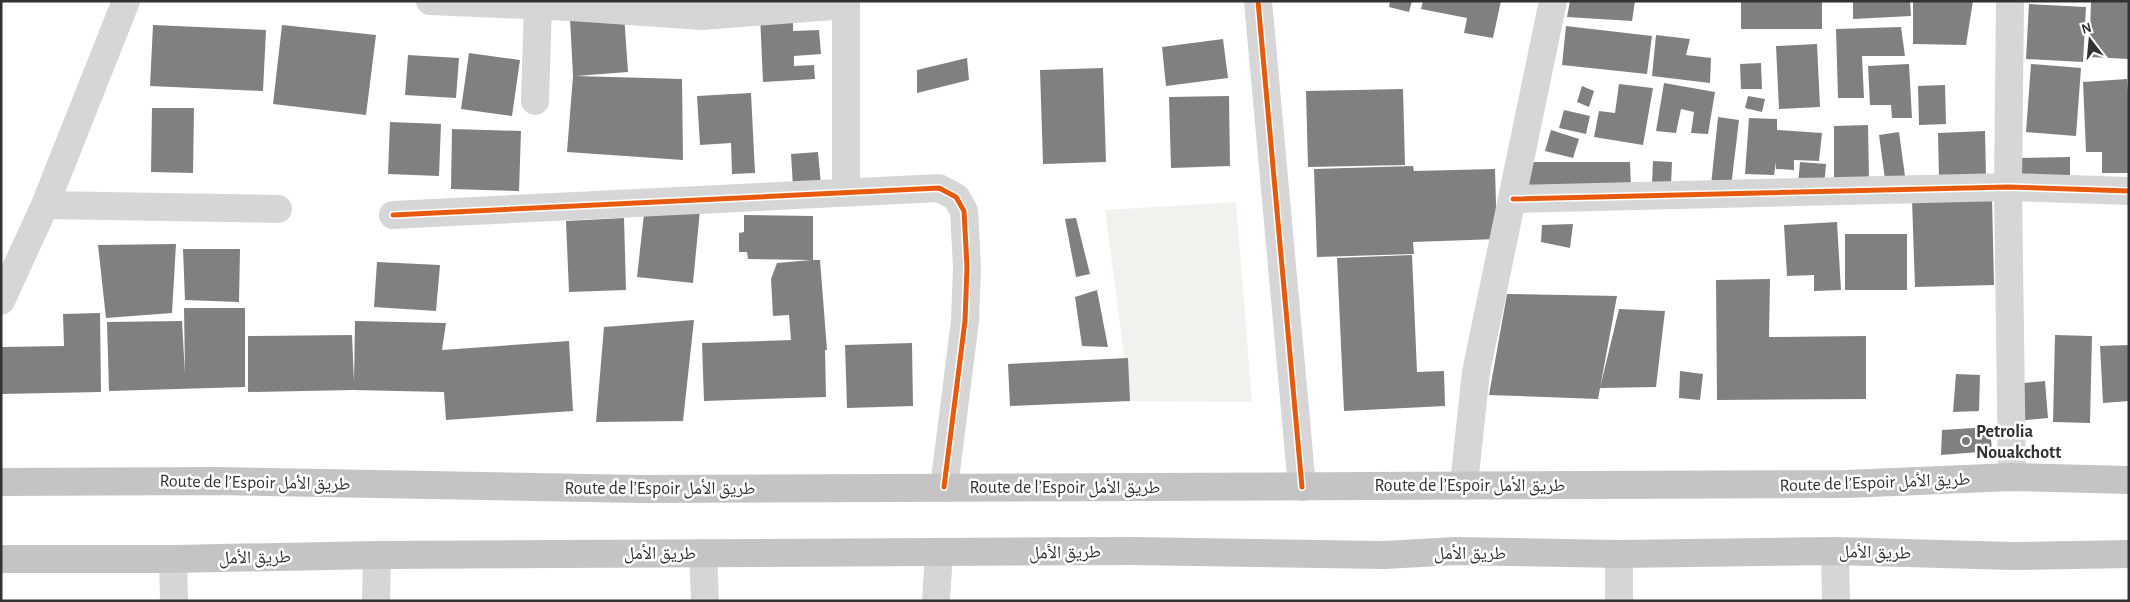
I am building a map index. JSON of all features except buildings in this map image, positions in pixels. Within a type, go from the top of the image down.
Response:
[{"type":"highway","name":"Route de l’Espoir طريق الأمل","points":[[1,482],[215,481],[642,489],[1302,487],[1464,484],[1847,484],[2012,477],[2129,480]]},
{"type":"highway","name":"طريق الأمل","points":[[1,559],[173,559],[377,554],[703,552],[939,553],[1132,551],[1384,555],[1456,551],[1619,554],[1835,551],[2013,556],[2129,554]]},
{"type":"street","points":[[1,301],[45,205],[126,1]]},
{"type":"street","points":[[430,1],[538,5],[572,4],[702,16],[846,3],[846,191]]},
{"type":"street","points":[[1258,1],[1302,487]]},
{"type":"street","points":[[1464,484],[1476,372],[1514,200],[1553,1]]},
{"type":"street","points":[[2010,1],[2008,187],[2012,477]]},
{"type":"street","points":[[535,101],[538,5]]},
{"type":"street","points":[[1514,200],[2008,187],[2129,191]]},
{"type":"street","points":[[394,215],[846,191],[939,188],[956,197],[964,211],[967,267],[965,321],[944,487]]},
{"type":"street","points":[[45,205],[278,209]]},
{"type":"street","points":[[1835,551],[1836,601]]},
{"type":"street","points":[[703,552],[705,601]]},
{"type":"street","points":[[936,601],[939,553]]},
{"type":"street","points":[[376,601],[377,554]]},
{"type":"street","points":[[1619,554],[1619,601]]},
{"type":"street","points":[[173,559],[174,601]]},
{"type":"shaded area","points":[[1236,202],[1252,402],[1130,401],[1105,210]]},
{"type":"cycle path","points":[[1258,1],[1302,487]]},
{"type":"cycle path","points":[[1513,199],[2008,187],[2129,191]]},
{"type":"cycle path","points":[[393,215],[939,188],[956,197],[964,211],[967,267],[965,321],[944,487]]},
{"type":"place","name":"Petrolia Nouakchott","points":[[1966,441]]}]
